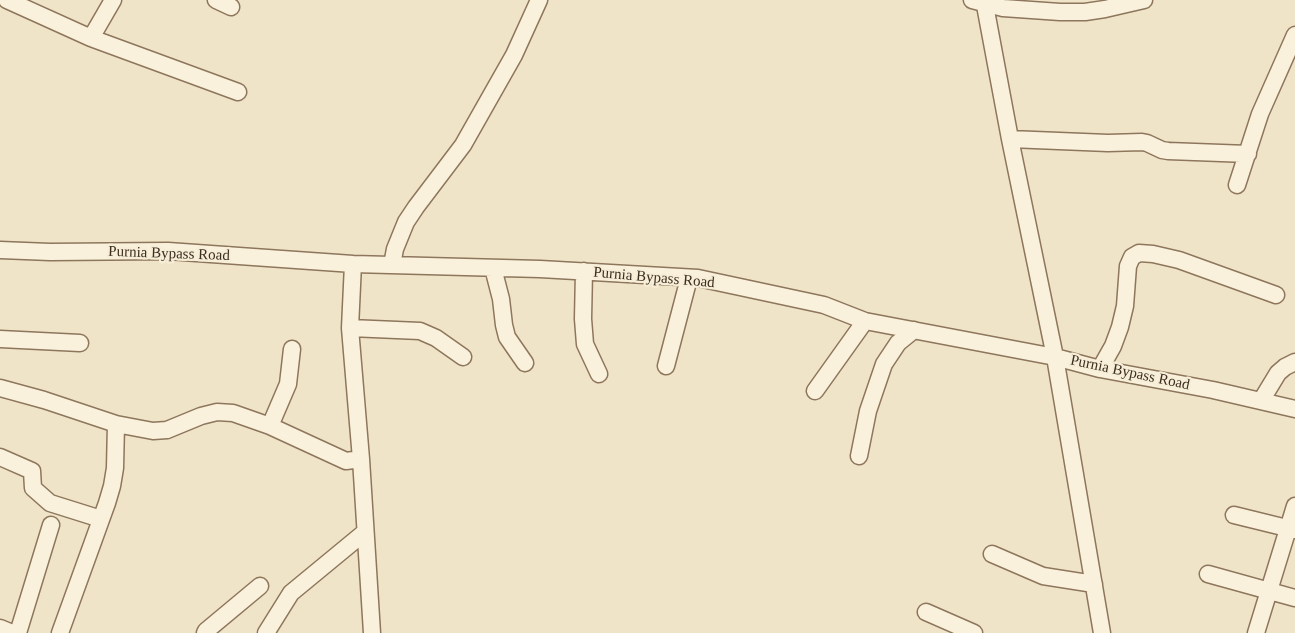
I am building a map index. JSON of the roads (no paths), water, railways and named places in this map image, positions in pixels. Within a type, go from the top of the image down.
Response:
[{"type":"street","points":[[7,0],[91,38],[238,92]]},
{"type":"street","points":[[91,38],[113,0]]},
{"type":"street","points":[[392,265],[395,249],[406,222],[464,145],[514,55],[539,0]]},
{"type":"street","points":[[1102,633],[1055,357],[980,1],[1010,9],[1085,12],[1144,0]]},
{"type":"street","points":[[1237,185],[1260,114],[1295,35]]},
{"type":"street","points":[[1010,139],[1142,142],[1168,151],[1248,154]]},
{"type":"street","name":"Purnia Bypass Road","points":[[0,250],[168,251],[353,264],[698,278],[824,305],[865,321],[1055,357],[1100,369],[1213,390],[1295,409]]},
{"type":"street","points":[[1100,369],[1113,346],[1120,327],[1125,306],[1128,266],[1132,257],[1139,254],[1153,254],[1179,260],[1276,295]]},
{"type":"street","points":[[353,264],[350,328],[372,633]]},
{"type":"street","points":[[493,268],[507,337],[525,363]]},
{"type":"street","points":[[584,272],[585,344],[599,374]]},
{"type":"street","points":[[666,366],[689,278]]},
{"type":"street","points":[[815,391],[865,321]]},
{"type":"street","points":[[350,328],[420,331],[436,338],[463,357]]},
{"type":"street","points":[[859,456],[868,411],[884,364],[898,343],[914,330]]},
{"type":"street","points":[[0,339],[80,343]]},
{"type":"street","points":[[270,426],[288,384],[292,349]]},
{"type":"street","points":[[1261,401],[1278,373],[1295,362]]},
{"type":"street","points":[[0,388],[116,424],[153,431],[167,430],[201,416],[218,412],[233,413],[270,426],[346,461],[361,459]]},
{"type":"street","points":[[60,633],[112,486],[115,468],[116,424]]},
{"type":"street","points":[[0,457],[32,471],[33,488],[50,503],[101,519]]},
{"type":"street","points":[[1256,633],[1292,529],[1295,506]]},
{"type":"street","points":[[1234,515],[1292,529]]},
{"type":"street","points":[[18,633],[51,525]]},
{"type":"street","points":[[266,633],[291,593],[365,532]]},
{"type":"street","points":[[992,554],[1043,576],[1094,584]]},
{"type":"street","points":[[1208,574],[1295,598]]},
{"type":"street","points":[[206,633],[260,586]]},
{"type":"street","points":[[926,612],[943,627],[974,633]]},
{"type":"street","points":[[0,628],[12,633]]}]
